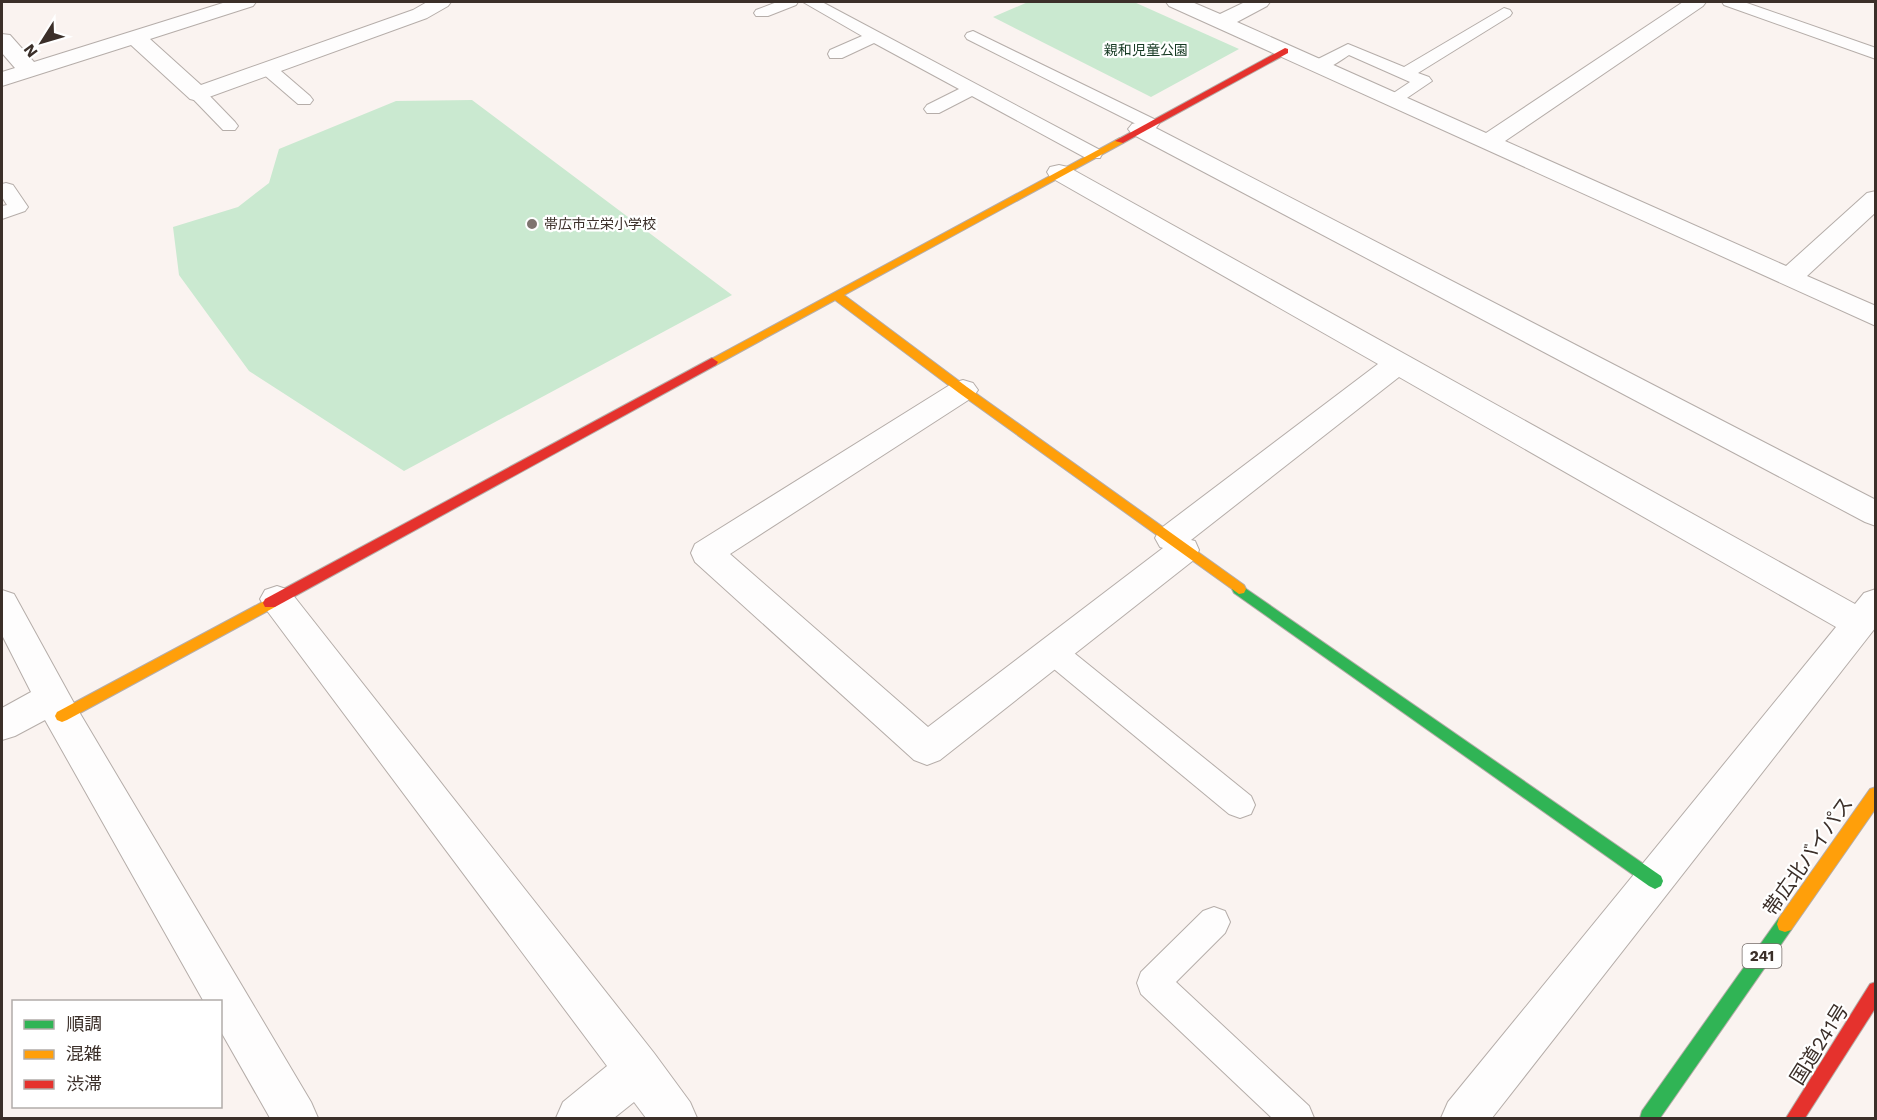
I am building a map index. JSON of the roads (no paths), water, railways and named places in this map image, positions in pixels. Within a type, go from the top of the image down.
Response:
[{"type":"main road","points":[[58,707],[277,599],[1285,51]]},
{"type":"main road","points":[[836,294],[963,390],[1177,544],[1655,881]]},
{"type":"main road","name":"帯広北バイパス","points":[[1649,1119],[1875,794]]},
{"type":"main road","name":"国道241号","points":[[1795,1119],[1875,990]]},
{"type":"street","points":[[2,79],[135,37],[206,7],[246,2]]},
{"type":"street","points":[[135,37],[198,94],[420,14],[441,2]]},
{"type":"street","points":[[1176,2],[1875,317]]},
{"type":"street","points":[[1221,22],[1260,2]]},
{"type":"street","points":[[1487,143],[1696,2]]},
{"type":"street","points":[[2,40],[29,70]]},
{"type":"street","points":[[1145,126],[1875,514]]},
{"type":"street","points":[[1059,172],[1398,363],[1867,612],[1464,1119]]},
{"type":"street","points":[[1789,278],[1875,198]]},
{"type":"street","points":[[963,390],[707,554],[927,749],[1053,652],[1177,544],[1398,363]]},
{"type":"street","points":[[277,599],[674,1119]]},
{"type":"street","points":[[2,603],[58,707],[295,1119]]},
{"type":"street","points":[[2,725],[58,707]]},
{"type":"street","points":[[579,1119],[638,1069]]},
{"type":"lane","points":[[762,13],[790,2]]},
{"type":"lane","points":[[811,2],[1093,154]]},
{"type":"lane","points":[[1730,2],[1875,54]]},
{"type":"lane","points":[[1405,73],[1504,13]]},
{"type":"lane","points":[[836,54],[876,36]]},
{"type":"lane","points":[[974,36],[1145,126]]},
{"type":"lane","points":[[1318,66],[1348,49],[1423,81],[1392,100]]},
{"type":"lane","points":[[268,69],[304,100]]},
{"type":"lane","points":[[933,109],[973,89]]},
{"type":"lane","points":[[198,94],[229,126]]},
{"type":"lane","points":[[2,213],[18,207],[6,189]]},
{"type":"lane","points":[[1053,652],[1240,805]]},
{"type":"lane","points":[[1214,922],[1153,983],[1297,1119]]},
{"type":"place","name":"帯広市立栄小学校","points":[[532,224]]},
{"type":"park label","name":"親和児童公園","points":[[1146,50]]}]
